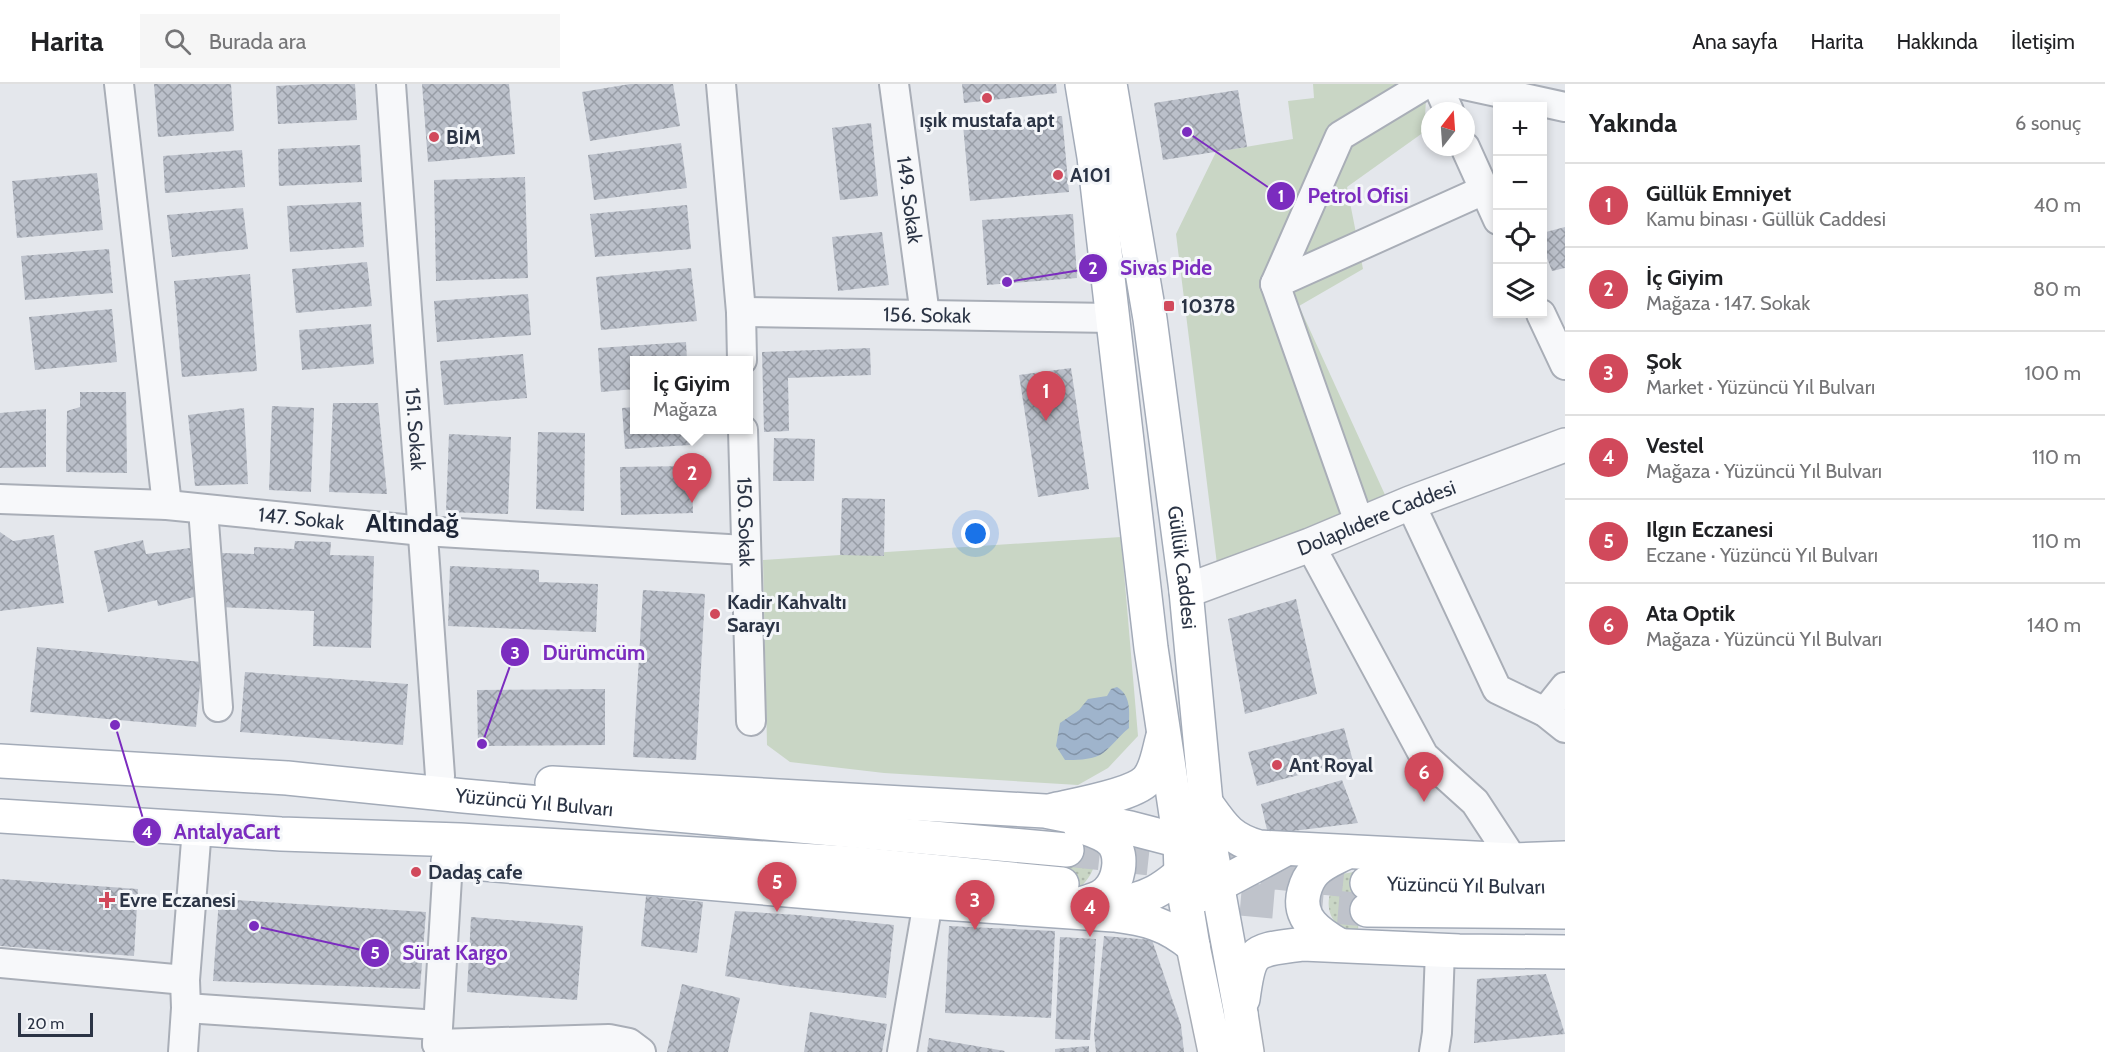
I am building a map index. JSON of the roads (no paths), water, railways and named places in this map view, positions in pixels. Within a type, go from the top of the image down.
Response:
[{"type":"main road","name":"Güllük Caddesi","points":[[1083,84],[1094,157],[1151,648],[1164,731],[1195,843],[1217,887],[1247,1052]]},
{"type":"main road","name":"Güllük Caddesi","points":[[1110,84],[1150,318],[1186,591],[1206,803],[1195,843],[1187,912],[1215,1052]]},
{"type":"main road","points":[[1045,811],[1121,794],[1147,780],[1156,761],[1164,731]]},
{"type":"main road","name":"Yüzüncü Yıl Bulvarı","points":[[0,761],[287,778],[1067,850]]},
{"type":"main road","points":[[287,778],[327,780],[440,776],[1045,811],[1195,843]]},
{"type":"main road","points":[[1206,803],[1226,830],[1241,842],[1259,847],[1513,860],[1565,858]]},
{"type":"main road","points":[[1045,811],[1104,836],[1114,844],[1120,862],[1114,883],[1106,894],[1093,900],[1065,903]]},
{"type":"main road","name":"Yüzüncü Yıl Bulvarı","points":[[0,816],[281,834],[460,840],[849,863],[1065,903]]},
{"type":"main road","points":[[281,834],[448,861],[928,902],[1065,903],[1146,898],[1168,884],[1187,912],[1226,931],[1261,933],[1303,944]]},
{"type":"main road","points":[[1065,903],[1144,919],[1161,924],[1181,936],[1187,912],[1217,887],[1284,850]]},
{"type":"main road","points":[[1339,945],[1320,934],[1310,923],[1304,913],[1303,897],[1307,882],[1313,873],[1347,852]]},
{"type":"main road","name":"Yüzüncü Yıl Bulvarı","points":[[1565,885],[1367,897],[1565,912]]},
{"type":"main road","points":[[1241,1014],[1246,976],[1252,958],[1261,951],[1303,944],[1440,950],[1565,952]]},
{"type":"street","points":[[119,84],[166,505]]},
{"type":"street","name":"151. Sokak","points":[[391,84],[440,776]]},
{"type":"street","points":[[721,84],[741,312],[742,356]]},
{"type":"street","name":"149. Sokak","points":[[894,84],[925,315]]},
{"type":"street","points":[[1360,525],[1275,284],[1340,136],[1426,84]]},
{"type":"street","points":[[1437,84],[1445,102]]},
{"type":"street","points":[[1460,84],[1565,107]]},
{"type":"street","points":[[1469,156],[1493,211]]},
{"type":"street","points":[[1275,284],[1484,190]]},
{"type":"street","name":"156. Sokak","points":[[741,312],[1113,318]]},
{"type":"street","points":[[1543,318],[1565,365]]},
{"type":"street","name":"150. Sokak","points":[[743,434],[751,721]]},
{"type":"street","name":"Dolaplıdere Caddesi","points":[[1186,591],[1565,445]]},
{"type":"street","name":"147. Sokak","points":[[0,499],[166,505],[423,531],[745,550]]},
{"type":"street","points":[[1410,503],[1497,689],[1555,720],[1565,687]]},
{"type":"street","points":[[202,509],[218,707]]},
{"type":"street","points":[[1310,545],[1424,756],[1476,802],[1513,860]]},
{"type":"street","points":[[183,1052],[185,980],[197,828]]},
{"type":"street","points":[[438,1040],[448,861]]},
{"type":"street","points":[[902,1052],[928,902]]},
{"type":"street","points":[[1434,1052],[1437,1033],[1440,950]]},
{"type":"street","points":[[0,963],[185,980]]},
{"type":"street","points":[[186,1008],[438,1040],[609,1039],[629,1043],[641,1052]]},
{"type":"water","points":[[1117,687],[1127,700],[1129,728],[1100,755],[1087,759],[1065,760],[1056,746],[1060,723],[1079,710],[1088,699],[1107,696],[1111,689]]},
{"type":"tunnel","points":[[1067,850],[1367,883]]},
{"type":"tunnel","points":[[1192,895],[1367,910]]},
{"type":"place","name":"ışık mustafa apt","points":[[987,98]]},
{"type":"place","name":"Petrol Ofisi","points":[[1187,132]]},
{"type":"place","name":"BİM","points":[[434,137]]},
{"type":"place","name":"A101","points":[[1058,175]]},
{"type":"place","name":"Sivas Pide","points":[[1007,282]]},
{"type":"place","name":"10378","points":[[1169,306]]},
{"type":"place","name":"Güllük Emniyet","points":[[1046,421]]},
{"type":"place","name":"İç Giyim","points":[[692,503]]},
{"type":"place","name":"Kadir Kahvaltı Sarayı","points":[[715,614]]},
{"type":"place","name":"AntalyaCart","points":[[115,725]]},
{"type":"place","name":"Dürümcüm","points":[[482,744]]},
{"type":"place","name":"Ant Royal","points":[[1277,765]]},
{"type":"place","name":"Ata Optik","points":[[1424,802]]},
{"type":"place","name":"Dadaş cafe","points":[[416,872]]},
{"type":"place","name":"Evre Eczanesi","points":[[107,900]]},
{"type":"place","name":"Ilgın Eczanesi","points":[[777,912]]},
{"type":"place","name":"Sürat Kargo","points":[[254,926]]},
{"type":"place","name":"Şok","points":[[975,930]]},
{"type":"place","name":"Vestel","points":[[1090,937]]},
{"type":"district","name":"Altındağ","points":[[412,523]]}]
